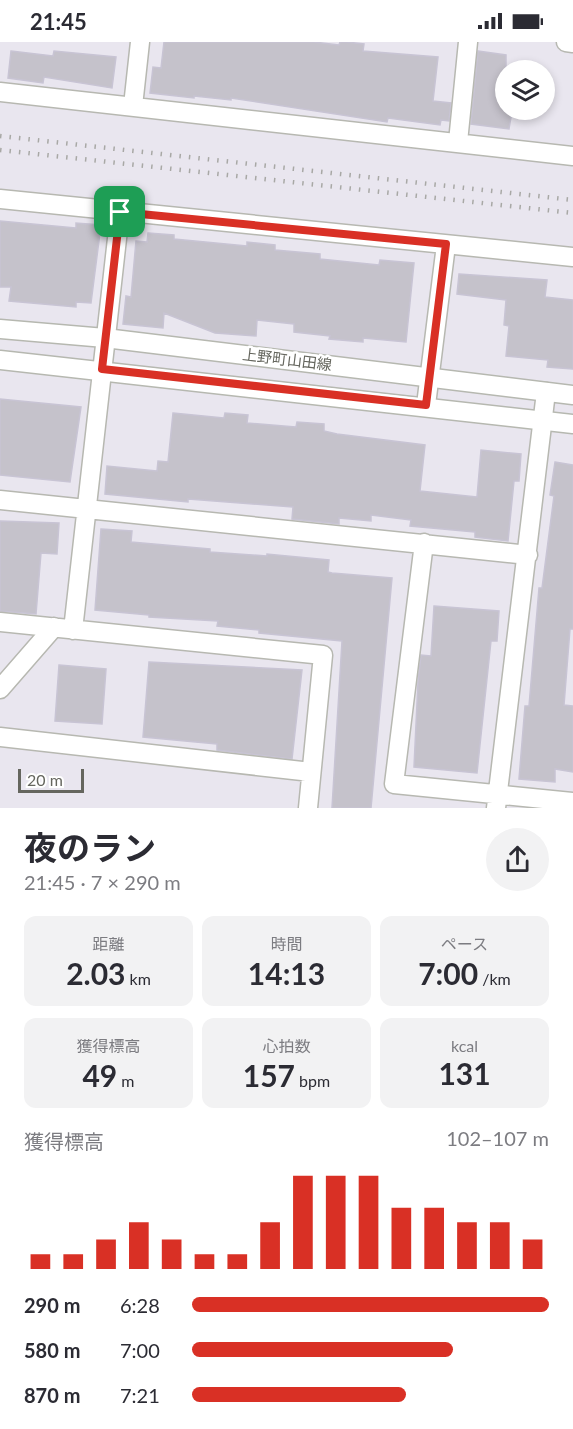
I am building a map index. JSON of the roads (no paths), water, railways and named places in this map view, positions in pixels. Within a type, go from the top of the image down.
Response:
[{"type":"street","points":[[133,106],[140,42]]},
{"type":"street","points":[[458,142],[468,42]]},
{"type":"street","points":[[566,42],[573,43]]},
{"type":"street","points":[[0,92],[573,156]]},
{"type":"street","points":[[0,199],[573,258]]},
{"type":"street","points":[[73,630],[120,212]]},
{"type":"street","points":[[426,405],[446,244]]},
{"type":"street","name":"上野町山田線","points":[[0,329],[105,338],[573,395]]},
{"type":"street","points":[[266,388],[268,358]]},
{"type":"street","name":"上野町山田線","points":[[0,360],[426,405],[573,424]]},
{"type":"street","points":[[497,801],[546,392]]},
{"type":"street","points":[[0,500],[528,555]]},
{"type":"street","points":[[424,543],[394,784],[497,801],[573,802]]},
{"type":"street","points":[[0,622],[323,655],[308,808]]},
{"type":"street","points":[[0,688],[54,627]]},
{"type":"street","points":[[0,737],[311,772]]},
{"type":"railway","points":[[0,136],[573,200]]},
{"type":"railway","points":[[0,150],[573,213]]}]
